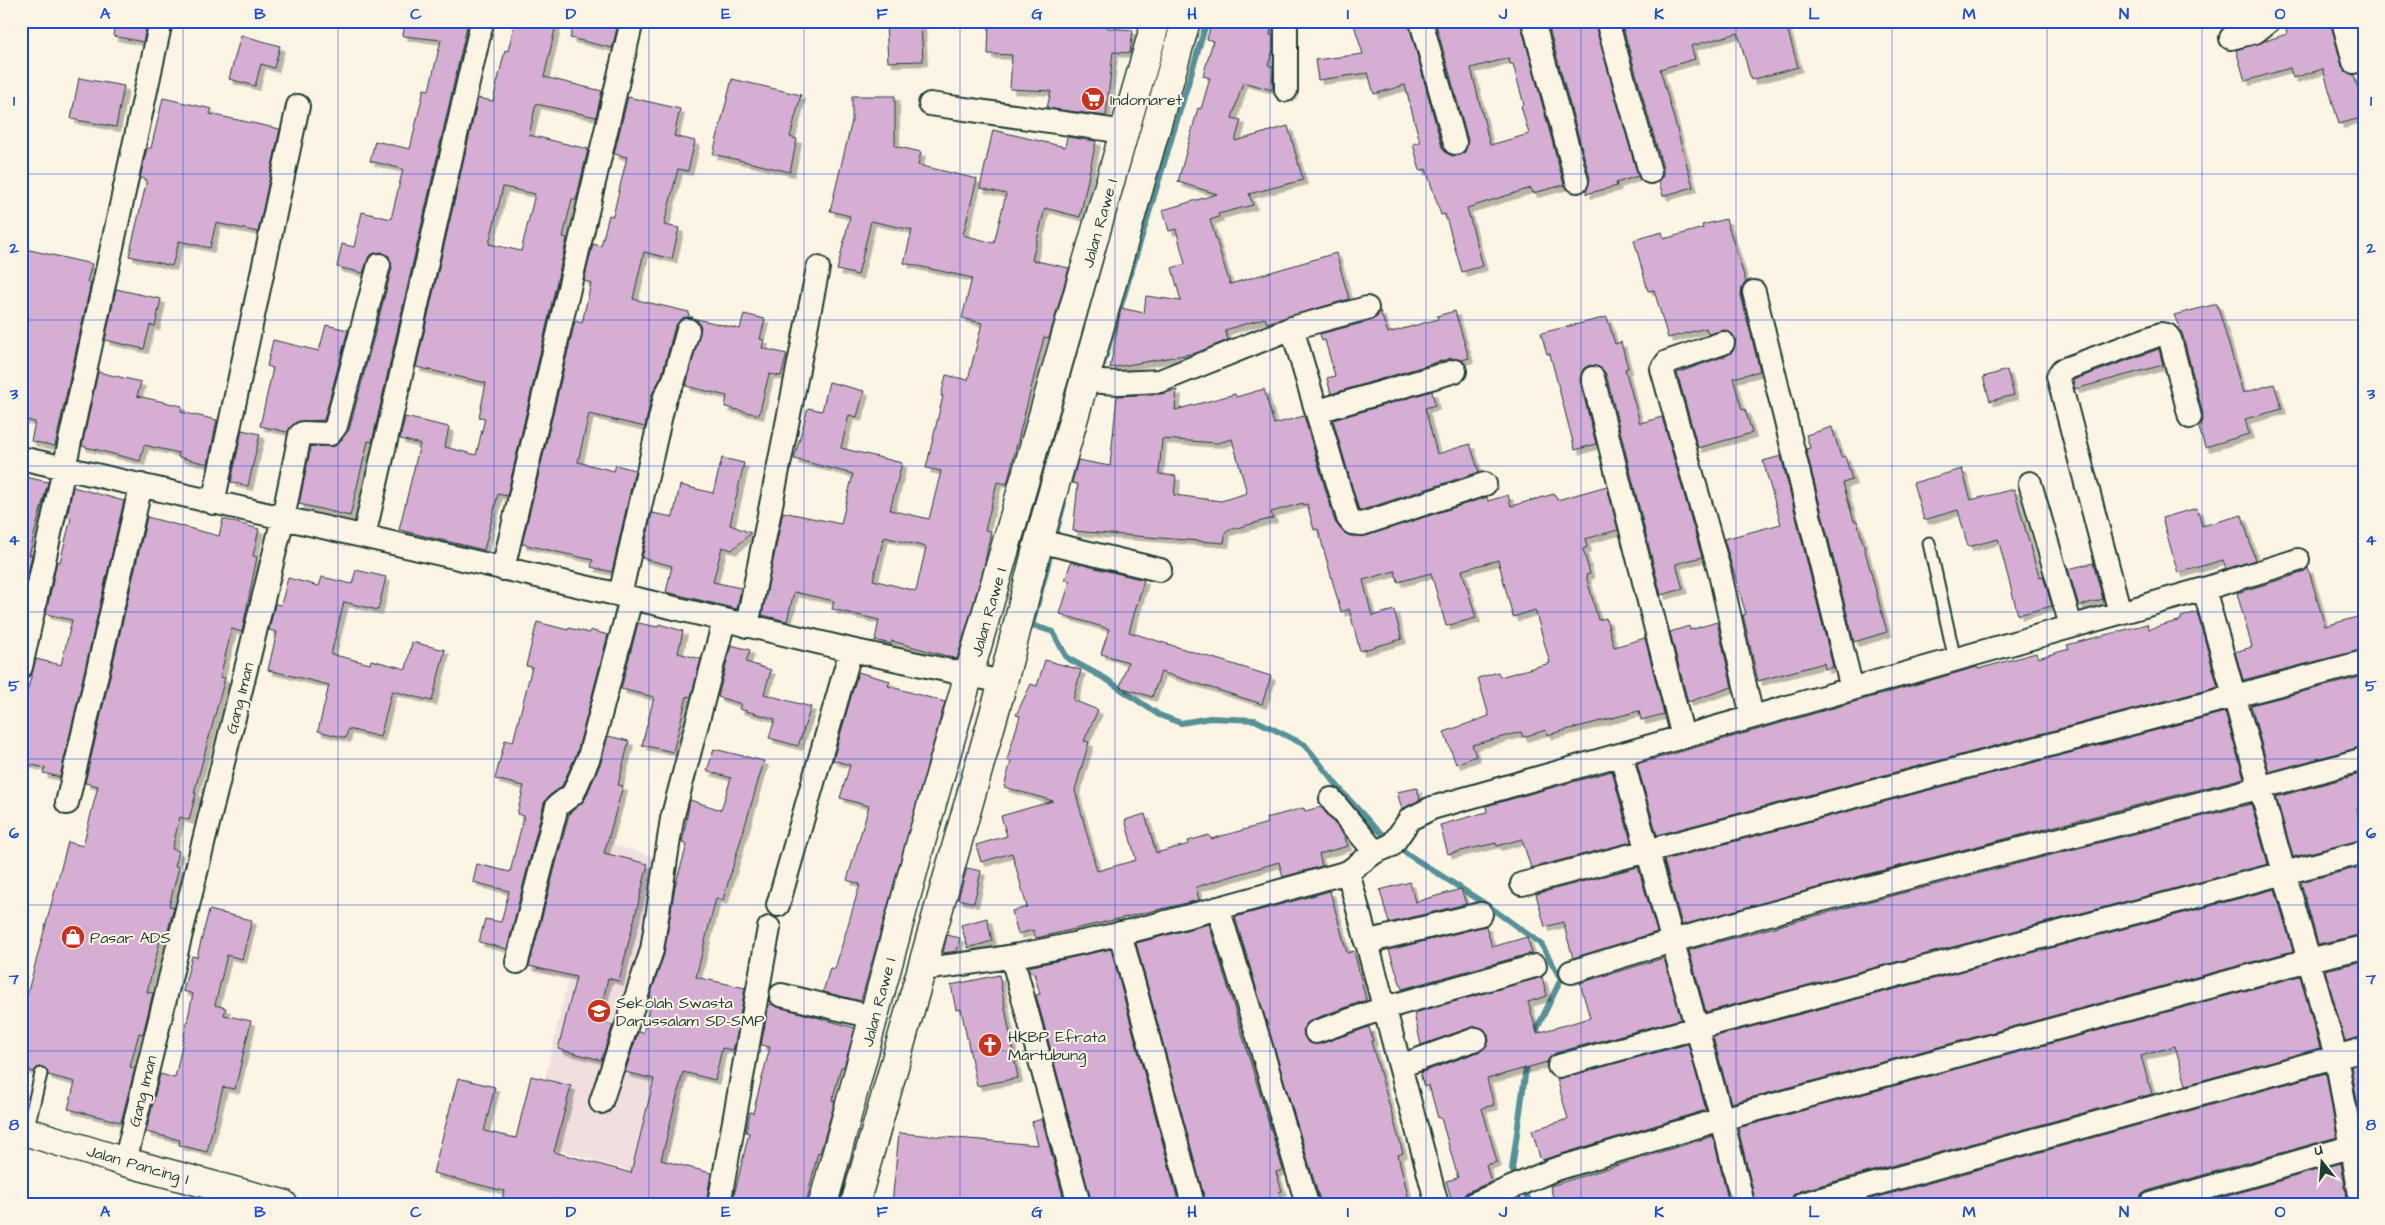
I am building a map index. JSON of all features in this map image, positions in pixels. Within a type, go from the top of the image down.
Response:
[{"type":"main road","name":"Jalan Rawe I","points":[[823,1204],[873,1017],[1156,21]]},
{"type":"main road","name":"Jalan Rawe I","points":[[855,1204],[1002,682],[1048,543],[1084,381],[1186,21]]},
{"type":"main road","name":"Jalan Pancing I","points":[[24,1131],[125,1162],[283,1204]]},
{"type":"street","points":[[21,667],[161,21]]},
{"type":"street","points":[[1286,21],[1286,90]]},
{"type":"street","points":[[1421,21],[1455,143]]},
{"type":"street","points":[[1532,21],[1577,181]]},
{"type":"street","points":[[1607,21],[1650,172]]},
{"type":"street","points":[[2231,38],[2254,32],[2269,21]]},
{"type":"street","points":[[2343,21],[2354,62]]},
{"type":"street","points":[[364,536],[482,22]]},
{"type":"street","points":[[503,569],[630,25]]},
{"type":"street","points":[[930,104],[1125,132]]},
{"type":"street","points":[[213,503],[298,106]]},
{"type":"street","name":"Gang Iman","points":[[125,1162],[283,518],[300,435],[303,433],[330,434],[336,426],[379,265]]},
{"type":"street","points":[[748,626],[818,268]]},
{"type":"street","points":[[1754,292],[1852,689]]},
{"type":"street","points":[[1084,381],[1119,383],[1160,381],[1292,328],[1367,308]]},
{"type":"street","points":[[1292,328],[1348,518],[1355,524],[1485,484]]},
{"type":"street","points":[[517,962],[557,806],[573,794],[589,757],[626,597],[665,397],[674,380],[688,330]]},
{"type":"street","points":[[2120,612],[2058,376],[2062,370],[2161,334],[2167,335],[2170,339],[2190,417]]},
{"type":"street","points":[[1724,343],[1667,362],[1662,369],[1719,569],[1752,717]]},
{"type":"street","points":[[1318,411],[1455,371]]},
{"type":"street","points":[[1593,378],[1683,737]]},
{"type":"street","points":[[21,458],[851,650],[1002,682]]},
{"type":"street","points":[[2030,483],[2071,626]]},
{"type":"street","points":[[67,803],[141,486]]},
{"type":"street","points":[[1048,543],[1160,570]]},
{"type":"street","points":[[922,969],[1012,956],[1120,933],[1348,872],[1383,848],[1410,820],[1432,808],[2204,589],[2298,560]]},
{"type":"street","points":[[2204,589],[2336,1056],[2358,1145],[2360,1195],[2364,1198]]},
{"type":"street","points":[[601,1102],[652,950],[672,819],[724,621]]},
{"type":"street","points":[[778,905],[851,650]]},
{"type":"street","points":[[1522,884],[2364,662]]},
{"type":"street","points":[[1621,755],[1722,1119],[1743,1204]]},
{"type":"street","points":[[1571,972],[1672,940],[2260,788],[2364,759]]},
{"type":"street","points":[[1332,799],[1383,848]]},
{"type":"street","points":[[1559,1066],[1696,1028],[2364,852]]},
{"type":"street","points":[[1348,872],[1437,1204]]},
{"type":"street","points":[[1218,908],[1260,1040],[1307,1204]]},
{"type":"street","points":[[1366,942],[1481,914]]},
{"type":"street","points":[[719,1204],[769,928]]},
{"type":"street","points":[[1120,933],[1193,1204]]},
{"type":"street","points":[[1475,1203],[1553,1170],[1722,1119],[2309,960],[2364,947]]},
{"type":"street","points":[[1012,956],[1079,1204]]},
{"type":"street","points":[[1316,1032],[1384,1008],[1535,966]]},
{"type":"street","points":[[781,995],[873,1017]]},
{"type":"street","points":[[1400,1066],[1476,1039]]},
{"type":"street","points":[[1803,1204],[2364,1049]]},
{"type":"street","points":[[2151,1204],[2358,1145]]},
{"type":"lane","points":[[1929,543],[1955,660]]},
{"type":"lane","points":[[24,1131],[41,1074]]},
{"type":"shaded area","name":"Sekolah Swasta Darussalam SD-SMP","points":[[565,801],[616,810],[614,845],[676,863],[630,1041],[691,1056],[663,1181],[530,1141],[568,981],[519,966]]},
{"type":"building","points":[[115,21],[148,21],[143,42],[113,36]]},
{"type":"building","points":[[405,21],[468,22],[372,442],[368,441],[350,516],[299,504],[311,446],[335,446],[349,430],[392,268],[389,256],[382,252],[369,256],[363,273],[337,267],[342,244],[354,247],[362,212],[391,219],[403,169],[370,161],[375,141],[410,149],[424,89],[429,90],[441,40],[403,36]]},
{"type":"building","points":[[515,21],[557,21],[544,77],[602,91],[596,117],[536,104],[529,135],[588,149],[576,200],[572,199],[563,237],[567,238],[507,496],[498,494],[484,550],[399,530],[420,444],[400,439],[405,417],[449,427],[445,447],[476,455],[485,418],[479,417],[486,383],[416,367],[478,98],[493,101],[505,50],[508,51]],"holes":[[[503,187],[535,194],[521,251],[489,244]]]},
{"type":"building","points":[[575,21],[602,21],[618,25],[612,48],[570,38]]},
{"type":"building","points":[[1212,21],[1273,21],[1270,35],[1273,35],[1273,50],[1268,65],[1273,67],[1272,90],[1243,82],[1232,118],[1241,120],[1235,141],[1288,126],[1303,180],[1249,194],[1253,205],[1218,214],[1219,217],[1210,220],[1230,284],[1336,253],[1349,299],[1267,323],[1265,318],[1225,330],[1228,340],[1196,353],[1110,368],[1121,308],[1144,313],[1146,296],[1181,301],[1172,268],[1185,264],[1176,229],[1169,231],[1163,210],[1217,194],[1178,182],[1198,108],[1201,109],[1210,78],[1203,76],[1213,41],[1207,39]]},
{"type":"building","points":[[1367,21],[1408,21],[1442,147],[1446,153],[1452,156],[1465,152],[1468,140],[1435,21],[1520,21],[1564,185],[1533,193],[1531,188],[1467,208],[1483,266],[1462,272],[1445,214],[1441,215],[1426,169],[1420,171],[1413,144],[1420,142],[1405,85],[1374,94],[1368,73],[1318,80],[1315,60],[1363,54],[1354,25]],"holes":[[[1509,58],[1510,64],[1513,64],[1524,105],[1521,106],[1529,134],[1490,145],[1471,68]]]},
{"type":"building","points":[[1547,21],[1594,21],[1638,176],[1616,183],[1617,186],[1586,194],[1590,178]]},
{"type":"building","points":[[1621,21],[1785,21],[1798,67],[1751,80],[1738,33],[1691,46],[1695,59],[1660,69],[1693,187],[1663,196],[1659,182],[1663,176],[1663,168]]},
{"type":"building","points":[[2284,21],[2330,21],[2342,66],[2345,72],[2354,75],[2364,109],[2364,117],[2339,124],[2323,69],[2293,78],[2290,68],[2245,81],[2236,50],[2287,34]]},
{"type":"building","points":[[1018,22],[1082,27],[1082,25],[1108,26],[1108,28],[1133,30],[1130,53],[1113,52],[1106,116],[1047,108],[1051,91],[1010,89],[1012,55],[988,54],[989,24],[1018,25]]},
{"type":"building","points":[[921,23],[923,61],[888,62],[886,24]]},
{"type":"building","points":[[241,35],[280,46],[274,68],[261,64],[255,86],[229,79]]},
{"type":"building","points":[[79,78],[124,86],[116,127],[71,119]]},
{"type":"building","points":[[732,79],[801,95],[790,137],[797,139],[790,172],[713,154]]},
{"type":"building","points":[[852,96],[895,96],[895,146],[921,152],[918,165],[977,179],[963,235],[994,243],[1006,194],[980,188],[993,130],[1065,147],[1067,137],[1096,141],[1080,217],[1045,208],[1032,260],[1069,268],[1049,338],[1044,337],[1007,484],[997,482],[985,530],[991,531],[984,567],[957,659],[892,641],[891,644],[875,640],[879,620],[832,609],[834,601],[794,592],[787,621],[762,615],[783,512],[841,524],[853,474],[794,459],[808,408],[822,411],[829,382],[864,391],[857,417],[849,415],[841,448],[902,463],[890,510],[929,519],[941,471],[926,468],[946,375],[968,380],[982,323],[962,318],[972,278],[904,263],[912,230],[871,221],[858,275],[837,270],[850,216],[830,211],[852,121]],"holes":[[[884,537],[926,547],[916,591],[873,580]]]},
{"type":"building","points":[[628,97],[680,109],[674,136],[695,141],[688,171],[678,169],[664,225],[679,228],[672,259],[644,252],[633,299],[689,312],[688,317],[740,329],[744,314],[765,319],[760,339],[764,340],[762,348],[787,354],[781,376],[769,374],[759,415],[725,407],[727,396],[686,386],[701,327],[698,321],[684,317],[675,326],[662,375],[652,394],[645,427],[589,414],[578,462],[614,471],[616,465],[635,470],[612,572],[591,567],[593,560],[522,544],[575,321],[582,323],[591,283],[584,281],[593,244],[601,246],[609,215],[613,216],[627,157],[614,154]]},
{"type":"building","points":[[163,98],[212,109],[210,114],[280,129],[258,232],[216,223],[210,248],[179,241],[172,266],[129,256],[147,180],[140,178],[147,148],[151,148]]},
{"type":"building","points":[[1726,219],[1746,282],[1742,288],[1741,295],[1760,371],[1733,378],[1742,410],[1745,409],[1752,433],[1698,448],[1677,373],[1728,355],[1733,351],[1736,339],[1725,330],[1708,334],[1706,328],[1668,338],[1654,290],[1648,291],[1634,240],[1662,232],[1664,239],[1703,228],[1702,225]]},
{"type":"building","points":[[21,248],[92,264],[87,282],[91,283],[55,446],[31,441],[35,422],[21,419],[21,309],[25,293],[21,293]]},
{"type":"building","points":[[116,289],[161,299],[155,326],[150,325],[144,349],[105,340]]},
{"type":"building","points":[[2217,304],[2243,393],[2274,384],[2282,409],[2245,419],[2249,434],[2205,447],[2199,428],[2201,427],[2203,414],[2183,336],[2174,315]]},
{"type":"building","points":[[1380,311],[1388,333],[1438,319],[1437,316],[1455,311],[1469,358],[1462,360],[1451,358],[1331,394],[1327,378],[1335,376],[1325,340],[1322,341],[1320,334],[1370,321],[1377,317]]},
{"type":"building","points":[[1607,317],[1615,344],[1621,342],[1628,368],[1625,369],[1640,423],[1662,417],[1702,557],[1676,564],[1683,589],[1661,595],[1606,374],[1602,369],[1590,365],[1584,368],[1581,374],[1580,381],[1596,444],[1575,450],[1550,354],[1547,354],[1541,333]]},
{"type":"building","points":[[326,325],[348,330],[324,420],[296,422],[287,432],[260,426],[273,368],[267,366],[273,340],[319,351]]},
{"type":"building","points":[[2159,349],[2163,365],[2075,389],[2073,380]]},
{"type":"building","points":[[2007,370],[2014,395],[1990,401],[1983,377]]},
{"type":"building","points":[[98,372],[141,382],[137,396],[182,406],[181,412],[217,420],[208,464],[178,457],[179,453],[144,445],[140,461],[82,446]]},
{"type":"building","points":[[1264,389],[1274,424],[1304,416],[1335,522],[1342,531],[1350,536],[1366,536],[1487,497],[1488,501],[1508,495],[1511,506],[1554,494],[1557,500],[1607,486],[1618,530],[1585,539],[1587,547],[1583,549],[1590,574],[1586,575],[1598,620],[1606,618],[1614,647],[1645,638],[1664,714],[1641,720],[1639,711],[1547,735],[1546,730],[1523,737],[1521,732],[1472,745],[1476,756],[1456,764],[1444,732],[1489,716],[1478,678],[1498,672],[1500,677],[1550,663],[1535,610],[1513,617],[1498,560],[1462,570],[1476,618],[1446,626],[1431,573],[1398,582],[1395,571],[1363,580],[1372,616],[1394,610],[1402,639],[1360,651],[1349,609],[1341,612],[1318,529],[1314,530],[1307,504],[1303,505],[1303,503],[1271,512],[1273,518],[1226,531],[1224,543],[1073,531],[1078,484],[1072,483],[1078,460],[1110,466],[1117,396],[1161,394],[1177,390],[1175,410],[1235,394],[1236,397]],"holes":[[[1162,439],[1218,443],[1232,439],[1247,493],[1221,501],[1174,495],[1176,476],[1159,474]]]},
{"type":"building","points":[[1432,391],[1435,405],[1425,408],[1437,454],[1470,444],[1479,472],[1359,511],[1333,420]]},
{"type":"building","points":[[1832,427],[1841,457],[1845,456],[1852,480],[1843,483],[1854,521],[1857,521],[1887,632],[1854,642],[1806,449],[1810,448],[1806,435]]},
{"type":"building","points":[[242,430],[260,434],[248,486],[231,482]]},
{"type":"building","points":[[1781,456],[1833,667],[1825,669],[1824,663],[1758,681],[1743,615],[1746,614],[1724,539],[1781,524],[1763,461]]},
{"type":"building","points":[[722,458],[744,463],[730,525],[751,533],[732,550],[722,547],[713,582],[741,588],[737,609],[666,592],[672,566],[642,558],[652,513],[673,517],[680,485],[713,493]]},
{"type":"building","points":[[1962,469],[1971,500],[2014,489],[2035,564],[2040,577],[2043,576],[2052,606],[2018,615],[1998,539],[1968,547],[1958,510],[1924,520],[1913,483]]},
{"type":"building","points":[[21,476],[48,482],[29,555],[32,555],[22,601]]},
{"type":"building","points":[[73,487],[124,501],[60,777],[43,773],[45,768],[21,762],[21,713],[36,659],[61,665],[72,620],[46,614],[57,561],[60,562],[71,518],[67,517]]},
{"type":"building","points":[[2197,508],[2202,526],[2242,515],[2255,560],[2226,569],[2223,560],[2178,573],[2162,518]]},
{"type":"building","points":[[147,517],[219,536],[223,519],[259,529],[253,556],[257,557],[242,632],[232,629],[220,677],[225,678],[194,793],[196,793],[189,820],[180,817],[172,849],[179,851],[175,866],[179,867],[169,906],[174,907],[166,938],[161,937],[147,992],[153,993],[143,1034],[139,1033],[130,1067],[135,1068],[121,1122],[68,1109],[75,1082],[48,1075],[43,1067],[38,1067],[34,1072],[21,1068],[21,1017],[68,842],[83,846],[98,786],[85,783]]},
{"type":"building","points":[[1071,562],[1144,580],[1129,632],[1271,676],[1262,704],[1161,672],[1152,697],[1120,687],[1128,662],[1101,654],[1109,629],[1060,614],[1070,581],[1065,580]]},
{"type":"building","points":[[2093,563],[2103,599],[2079,606],[2068,569]]},
{"type":"building","points":[[2308,568],[2325,626],[2364,615],[2364,649],[2243,680],[2235,652],[2252,647],[2237,593],[2302,573]]},
{"type":"building","points":[[356,570],[386,577],[378,610],[344,602],[331,654],[370,664],[371,660],[406,669],[412,642],[445,650],[432,701],[392,691],[380,737],[348,729],[346,738],[318,731],[329,685],[268,670],[277,632],[269,630],[275,604],[281,605],[288,578],[319,586],[322,577],[352,584]]},
{"type":"building","points":[[2197,612],[2218,687],[1657,835],[1637,764],[1977,667],[1978,669],[2036,653],[2038,658],[2069,649],[2067,645],[2147,624],[2149,629],[2181,620],[2181,617]]},
{"type":"building","points":[[537,622],[568,630],[569,628],[590,633],[590,630],[608,635],[577,753],[562,786],[549,796],[544,803],[507,949],[479,942],[485,919],[501,922],[509,891],[473,882],[477,864],[510,872],[524,816],[517,814],[524,786],[495,779],[505,740],[513,742],[532,667],[526,666]]},
{"type":"building","points":[[1717,622],[1732,687],[1688,702],[1670,632],[1689,626],[1690,630]]},
{"type":"building","points":[[638,623],[658,627],[659,624],[683,631],[678,653],[701,659],[691,697],[687,696],[673,752],[642,745],[654,697],[621,689]]},
{"type":"building","points":[[731,645],[750,650],[746,662],[771,670],[764,694],[811,707],[798,746],[769,738],[775,719],[739,709],[741,704],[718,697]]},
{"type":"building","points":[[1045,660],[1081,670],[1073,700],[1098,710],[1084,741],[1089,742],[1075,790],[1097,871],[1136,860],[1125,820],[1145,814],[1156,853],[1189,844],[1188,841],[1209,835],[1211,839],[1268,823],[1266,818],[1304,808],[1305,811],[1321,807],[1344,835],[1348,846],[1319,854],[1322,866],[1283,877],[1279,862],[1196,887],[1199,900],[1036,938],[1033,930],[1018,934],[1012,911],[1027,907],[1012,853],[981,862],[976,845],[1007,836],[1001,816],[1053,801],[1004,787],[1011,761],[1007,760],[1020,716],[1016,715],[1031,684],[1037,686]]},
{"type":"building","points":[[858,672],[890,681],[888,686],[945,702],[861,1001],[823,992],[830,968],[835,969],[860,884],[847,880],[869,806],[840,798],[850,765],[833,760]]},
{"type":"building","points":[[2364,676],[2364,746],[2269,772],[2251,705]]},
{"type":"building","points":[[2225,712],[2244,778],[1864,875],[1682,925],[1664,860]]},
{"type":"building","points":[[608,736],[629,741],[618,785],[623,786],[604,853],[648,864],[619,981],[608,978],[598,1021],[613,1025],[601,1060],[558,1049],[576,977],[529,966],[569,814],[585,799],[601,762]]},
{"type":"building","points":[[714,749],[764,761],[723,900],[716,898],[696,977],[745,988],[736,1039],[733,1050],[722,1048],[715,1080],[683,1072],[661,1160],[711,1173],[706,1204],[573,1204],[554,1199],[552,1204],[501,1204],[504,1191],[433,1173],[458,1078],[495,1087],[484,1131],[516,1138],[531,1076],[571,1086],[554,1152],[631,1173],[654,1079],[625,1072],[638,1032],[643,1033],[652,997],[650,996],[664,954],[675,886],[687,845],[682,843],[690,800],[721,810],[731,778],[707,771]]},
{"type":"building","points":[[1612,771],[1631,842],[1531,868],[1522,839],[1497,846],[1496,843],[1448,854],[1440,825],[1487,812],[1486,806]]},
{"type":"building","points":[[2364,773],[2364,804],[2357,809],[2364,839],[2293,857],[2276,797]]},
{"type":"building","points":[[1417,788],[1420,800],[1402,809],[1397,792]]},
{"type":"building","points":[[2251,804],[2268,864],[1706,1012],[1689,950],[1871,901]]},
{"type":"building","points":[[2364,866],[2364,934],[2318,944],[2301,882]]},
{"type":"building","points":[[1638,867],[1657,932],[1573,958],[1563,922],[1545,927],[1536,894]]},
{"type":"building","points":[[967,868],[981,871],[974,903],[958,899]]},
{"type":"building","points":[[1410,882],[1415,902],[1461,889],[1466,904],[1389,923],[1380,890]]},
{"type":"building","points":[[2275,889],[2293,951],[1731,1103],[1713,1037]]},
{"type":"building","points":[[1330,891],[1347,953],[1354,951],[1366,1000],[1311,1020],[1303,1029],[1304,1036],[1308,1042],[1320,1044],[1369,1027],[1373,1041],[1371,1041],[1403,1153],[1398,1155],[1410,1204],[1321,1204],[1235,917]]},
{"type":"building","points":[[209,910],[252,920],[242,959],[227,955],[215,1005],[226,1008],[224,1015],[251,1021],[235,1089],[223,1087],[207,1152],[179,1145],[180,1140],[146,1132],[160,1074],[175,1078],[193,994],[183,991],[192,956],[197,957]]},
{"type":"building","points":[[987,918],[992,941],[968,948],[961,925]]},
{"type":"building","points":[[1209,924],[1283,1170],[1276,1172],[1282,1191],[1279,1192],[1282,1204],[1206,1204],[1136,943]]},
{"type":"building","points":[[1486,926],[1492,947],[1527,937],[1532,953],[1402,989],[1389,950]]},
{"type":"building","points":[[947,935],[960,938],[957,951],[943,953]]},
{"type":"building","points":[[1111,949],[1179,1204],[1092,1204],[1036,995],[1040,994],[1034,973],[1030,972],[1028,967]]},
{"type":"building","points":[[1664,958],[1681,1019],[1555,1053],[1547,1062],[1487,1079],[1494,1105],[1482,1108],[1497,1162],[1486,1165],[1491,1182],[1467,1192],[1462,1197],[1460,1204],[1453,1204],[1446,1181],[1458,1178],[1441,1118],[1438,1118],[1429,1085],[1424,1087],[1420,1073],[1481,1051],[1489,1042],[1488,1035],[1484,1029],[1472,1027],[1421,1045],[1414,1013],[1542,977],[1547,996],[1528,1002],[1537,1033],[1590,1018],[1580,983]]},
{"type":"building","points":[[2364,961],[2364,1036],[2345,1041],[2325,970]]},
{"type":"building","name":"HKBP Efrata Martubung","points":[[999,975],[1018,1078],[977,1086],[961,1009],[956,1010],[951,985]]},
{"type":"building","points":[[2300,976],[2320,1048],[2186,1085],[2175,1046],[2141,1056],[2152,1094],[1800,1191],[1793,1195],[1790,1204],[1756,1204],[1738,1128]]},
{"type":"building","points":[[769,1004],[855,1028],[844,1067],[841,1067],[832,1101],[835,1101],[820,1153],[818,1152],[806,1204],[732,1204],[749,1133],[746,1132],[750,1112],[753,1113],[770,1047],[761,1045]]},
{"type":"building","points":[[1688,1044],[1706,1110],[1542,1160],[1540,1158],[1532,1130],[1568,1119],[1557,1079]]},
{"type":"building","points":[[2364,1063],[2364,1130],[2362,1130],[2351,1066]]},
{"type":"building","points":[[2326,1073],[2337,1137],[2147,1191],[2141,1195],[2138,1204],[1853,1204]]},
{"type":"building","points":[[1042,1119],[1065,1204],[892,1204],[899,1133],[1038,1145],[1032,1122]]},
{"type":"building","points":[[1713,1136],[1729,1204],[1555,1204],[1550,1186]]},
{"type":"building","points":[[2341,1163],[2347,1197],[2323,1204],[2200,1204]]},
{"type":"waterway","points":[[1099,378],[1207,21]]},
{"type":"waterway","points":[[1064,503],[1032,625],[1053,632],[1067,658],[1106,679],[1159,715],[1181,723],[1210,718],[1255,720],[1305,745],[1344,794],[1374,827],[1409,855],[1487,905],[1541,944],[1561,979],[1533,1037]]},
{"type":"waterway","points":[[1527,1061],[1512,1169],[1531,1204]]},
{"type":"place","name":"Indomaret","points":[[1093,99]]},
{"type":"place","name":"Pasar ADS","points":[[73,937]]},
{"type":"place","name":"Sekolah Swasta Darussalam SD-SMP","points":[[599,1011]]},
{"type":"place","name":"HKBP Efrata Martubung","points":[[990,1045]]}]
